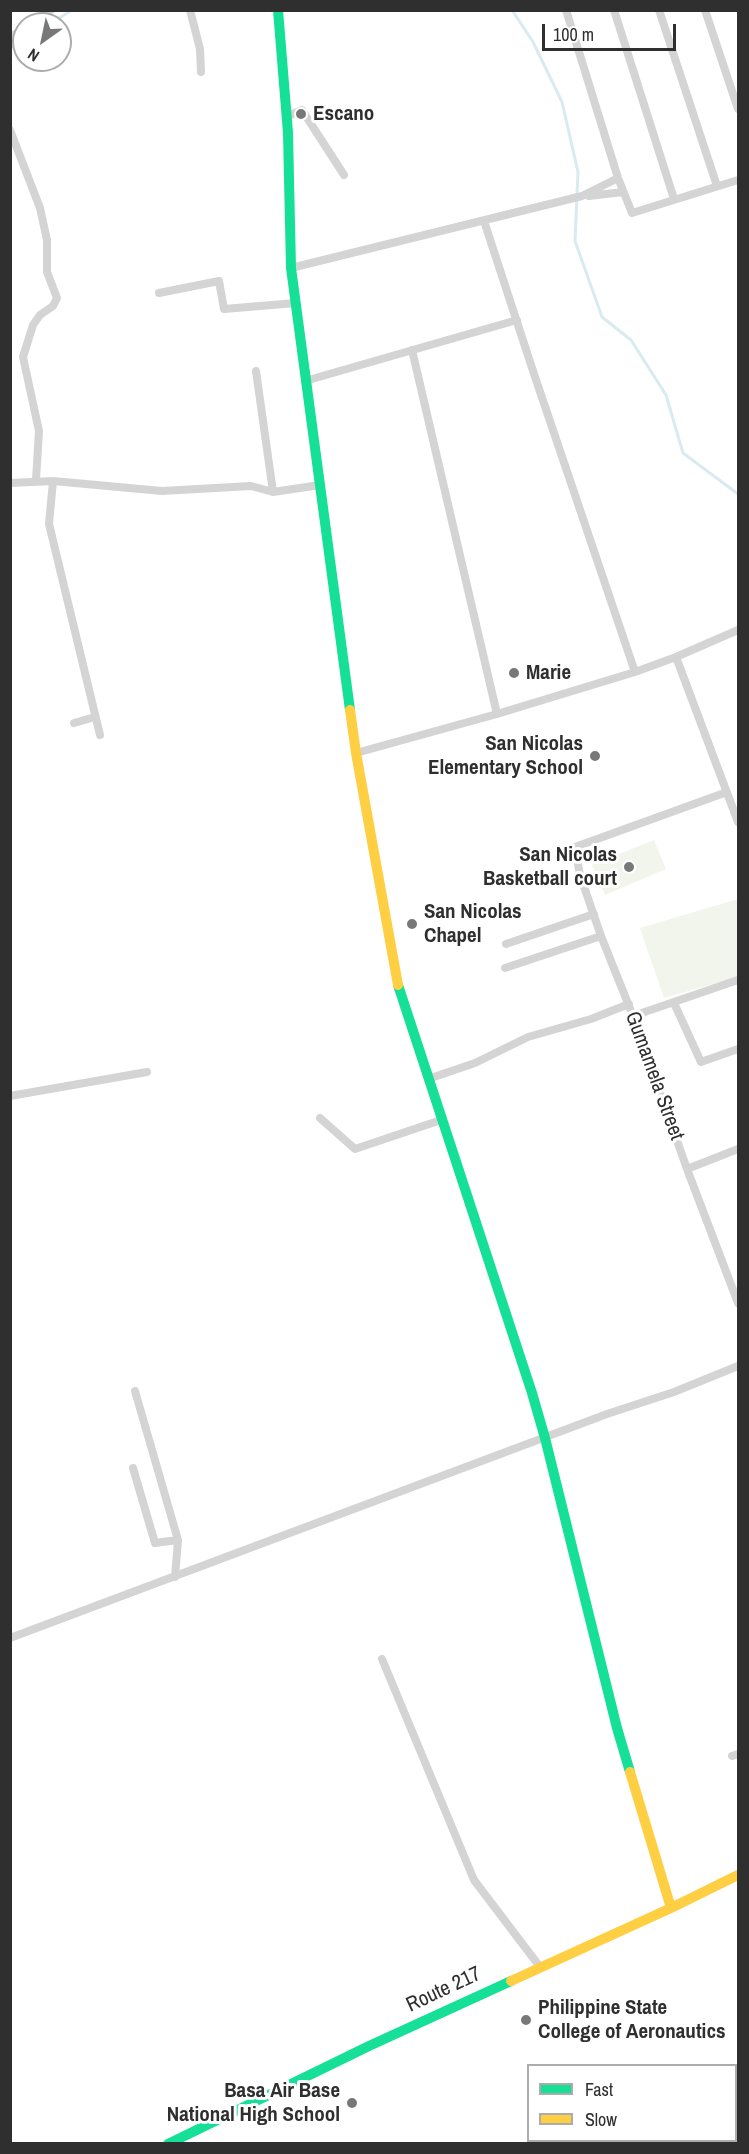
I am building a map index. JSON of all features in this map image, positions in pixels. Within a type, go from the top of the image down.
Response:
[{"type":"street","points":[[190,10],[200,49],[201,72]]},
{"type":"street","points":[[278,10],[286,117],[291,268],[356,753],[397,982],[545,1438],[617,1728],[671,1908]]},
{"type":"street","points":[[566,10],[618,178],[632,213],[738,180]]},
{"type":"street","points":[[614,10],[674,199]]},
{"type":"street","points":[[659,10],[717,186]]},
{"type":"street","points":[[705,10],[738,110]]},
{"type":"street","points":[[286,117],[302,110],[344,175]]},
{"type":"street","points":[[10,130],[40,208],[48,240],[47,272],[57,298],[53,306],[40,315],[33,325],[23,357],[39,431],[36,480]]},
{"type":"street","points":[[582,196],[618,178]]},
{"type":"street","points":[[291,268],[344,253],[582,196],[623,192]]},
{"type":"street","points":[[484,221],[635,672]]},
{"type":"street","points":[[159,293],[219,281],[224,309],[296,303]]},
{"type":"street","points":[[305,381],[517,320]]},
{"type":"street","points":[[412,350],[496,714]]},
{"type":"street","points":[[256,371],[273,492]]},
{"type":"street","points":[[10,483],[36,480],[162,491],[250,486],[273,492],[320,485]]},
{"type":"street","points":[[53,481],[49,524],[100,735]]},
{"type":"street","points":[[356,753],[635,672],[738,630]]},
{"type":"street","points":[[676,657],[738,822]]},
{"type":"street","points":[[74,723],[94,717]]},
{"type":"street","name":"Gumamela Street","points":[[728,792],[575,847],[580,875],[601,936],[629,1004],[687,1169],[738,1303]]},
{"type":"street","points":[[506,944],[594,914]]},
{"type":"street","points":[[505,968],[601,936]]},
{"type":"street","points":[[633,1016],[738,980]]},
{"type":"street","points":[[674,1003],[701,1062],[738,1049]]},
{"type":"street","points":[[428,1079],[475,1063],[528,1037],[591,1019],[629,1004]]},
{"type":"street","points":[[10,1096],[147,1072]]},
{"type":"street","points":[[320,1118],[355,1149],[441,1120]]},
{"type":"street","points":[[687,1169],[738,1149]]},
{"type":"street","points":[[10,1638],[607,1414],[674,1392],[738,1366]]},
{"type":"street","points":[[135,1391],[178,1540],[175,1577]]},
{"type":"street","points":[[133,1468],[155,1543],[178,1540]]},
{"type":"street","points":[[382,1659],[474,1880],[540,1967]]},
{"type":"street","name":"Route 217","points":[[168,2144],[369,2046],[738,1875]]},
{"type":"shaded area","name":"San Nicolas Basketball court","points":[[654,840],[666,869],[605,895],[592,865]]},
{"type":"shaded area","points":[[738,899],[738,977],[664,998],[640,928]]},
{"type":"waterway","points":[[512,10],[533,42],[562,102],[578,172],[575,241],[602,317],[631,340],[666,395],[683,453],[738,494]]},
{"type":"traffic: fast","points":[[278,10],[288,133],[291,268],[350,710]]},
{"type":"traffic: fast","points":[[398,985],[532,1393],[630,1772]]},
{"type":"traffic: fast","points":[[168,2144],[369,2046],[511,1981]]},
{"type":"traffic: slow","points":[[350,710],[398,985]]},
{"type":"traffic: slow","points":[[630,1772],[671,1908]]},
{"type":"traffic: slow","points":[[511,1981],[738,1875]]},
{"type":"place","name":"Escano","points":[[301,114]]},
{"type":"place","name":"Marie","points":[[514,673]]},
{"type":"place","name":"San Nicolas Elementary School","points":[[595,756]]},
{"type":"place","name":"San Nicolas Basketball court","points":[[629,867]]},
{"type":"place","name":"San Nicolas Chapel","points":[[412,924]]},
{"type":"place","name":"Philippine State College of Aeronautics","points":[[526,2020]]},
{"type":"place","name":"Basa Air Base National High School","points":[[352,2103]]}]
